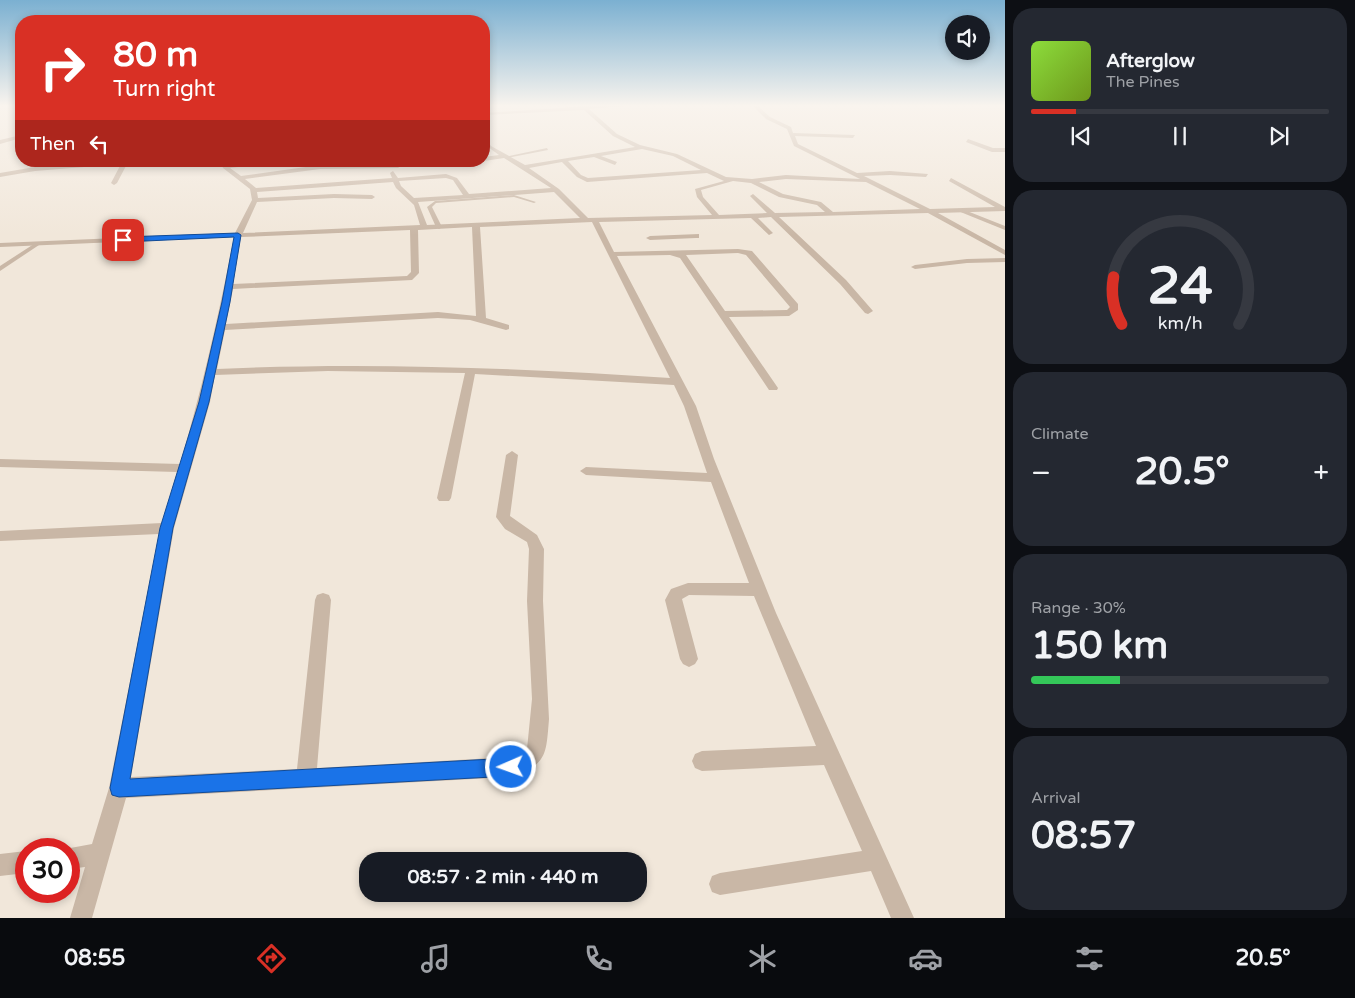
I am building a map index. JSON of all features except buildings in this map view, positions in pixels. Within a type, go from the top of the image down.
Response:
[{"type":"street","points":[[494,149],[557,190],[590,220],[679,382],[690,406],[759,590],[830,756],[903,918]]},
{"type":"street","points":[[524,167],[592,154],[601,150],[617,149]]},
{"type":"street","points":[[650,149],[675,155],[734,180],[752,181],[776,177],[865,181]]},
{"type":"street","points":[[805,149],[865,181],[929,210],[1005,253]]},
{"type":"street","points":[[989,149],[1005,150]]},
{"type":"street","points":[[592,154],[615,163]]},
{"type":"street","points":[[490,158],[506,156]]},
{"type":"street","points":[[564,160],[579,176],[587,180],[709,171]]},
{"type":"street","points":[[14,172],[21,167]]},
{"type":"street","points":[[0,175],[61,167]]},
{"type":"street","points":[[114,183],[122,167]]},
{"type":"street","points":[[81,918],[119,788],[167,528],[211,372],[238,235],[255,200],[254,190],[227,167]]},
{"type":"street","points":[[240,178],[310,167]]},
{"type":"street","points":[[397,167],[392,173],[394,179],[398,187],[413,200],[419,210],[424,227]]},
{"type":"street","points":[[854,175],[881,173],[926,175]]},
{"type":"street","points":[[254,190],[394,179],[451,177],[456,179],[467,196]]},
{"type":"street","points":[[717,216],[700,197],[698,189],[734,180]]},
{"type":"street","points":[[951,180],[1004,210]]},
{"type":"street","points":[[752,181],[782,196],[819,203],[832,214]]},
{"type":"street","points":[[413,200],[557,190]]},
{"type":"street","points":[[255,200],[334,196],[372,197]]},
{"type":"street","points":[[753,196],[843,282],[868,310]]},
{"type":"street","points":[[650,238],[689,227],[717,216],[929,210],[1004,210]]},
{"type":"street","points":[[752,215],[769,233]]},
{"type":"street","points":[[0,244],[590,220],[689,227],[708,252]]},
{"type":"street","points":[[476,225],[481,320]]},
{"type":"street","points":[[229,286],[409,278],[415,273],[414,228]]},
{"type":"street","points":[[610,254],[676,254],[738,251],[749,253],[794,304],[795,308],[789,312],[721,314]]},
{"type":"street","points":[[676,254],[686,259],[721,314],[773,388]]},
{"type":"street","points":[[915,267],[1005,260]]},
{"type":"street","points":[[221,328],[423,315],[452,315],[506,327]]},
{"type":"street","points":[[211,372],[298,367],[471,370],[679,382]]},
{"type":"street","points":[[444,498],[471,370]]},
{"type":"street","points":[[119,788],[511,767],[526,762],[535,754],[540,719],[535,601],[536,546],[532,537],[506,524],[503,518],[512,455]]},
{"type":"street","points":[[0,463],[184,468]]},
{"type":"street","points":[[586,471],[716,478]]},
{"type":"street","points":[[0,536],[167,528]]},
{"type":"street","points":[[689,659],[673,596],[681,591],[688,590],[759,590]]},
{"type":"street","points":[[306,777],[324,600]]},
{"type":"street","points":[[702,761],[830,756]]},
{"type":"street","points":[[80,857],[100,854]]},
{"type":"street","points":[[720,884],[877,859]]},
{"type":"street","points":[[0,865],[15,863]]},
{"type":"lane","points":[[506,156],[547,149]]},
{"type":"lane","points":[[439,227],[429,207],[435,202],[514,196],[534,202]]},
{"type":"lane","points":[[960,210],[1005,228]]},
{"type":"lane","points":[[0,269],[39,243]]},
{"type":"route","points":[[123,240],[238,235],[226,302],[204,402],[167,528],[119,788],[511,767]]}]
